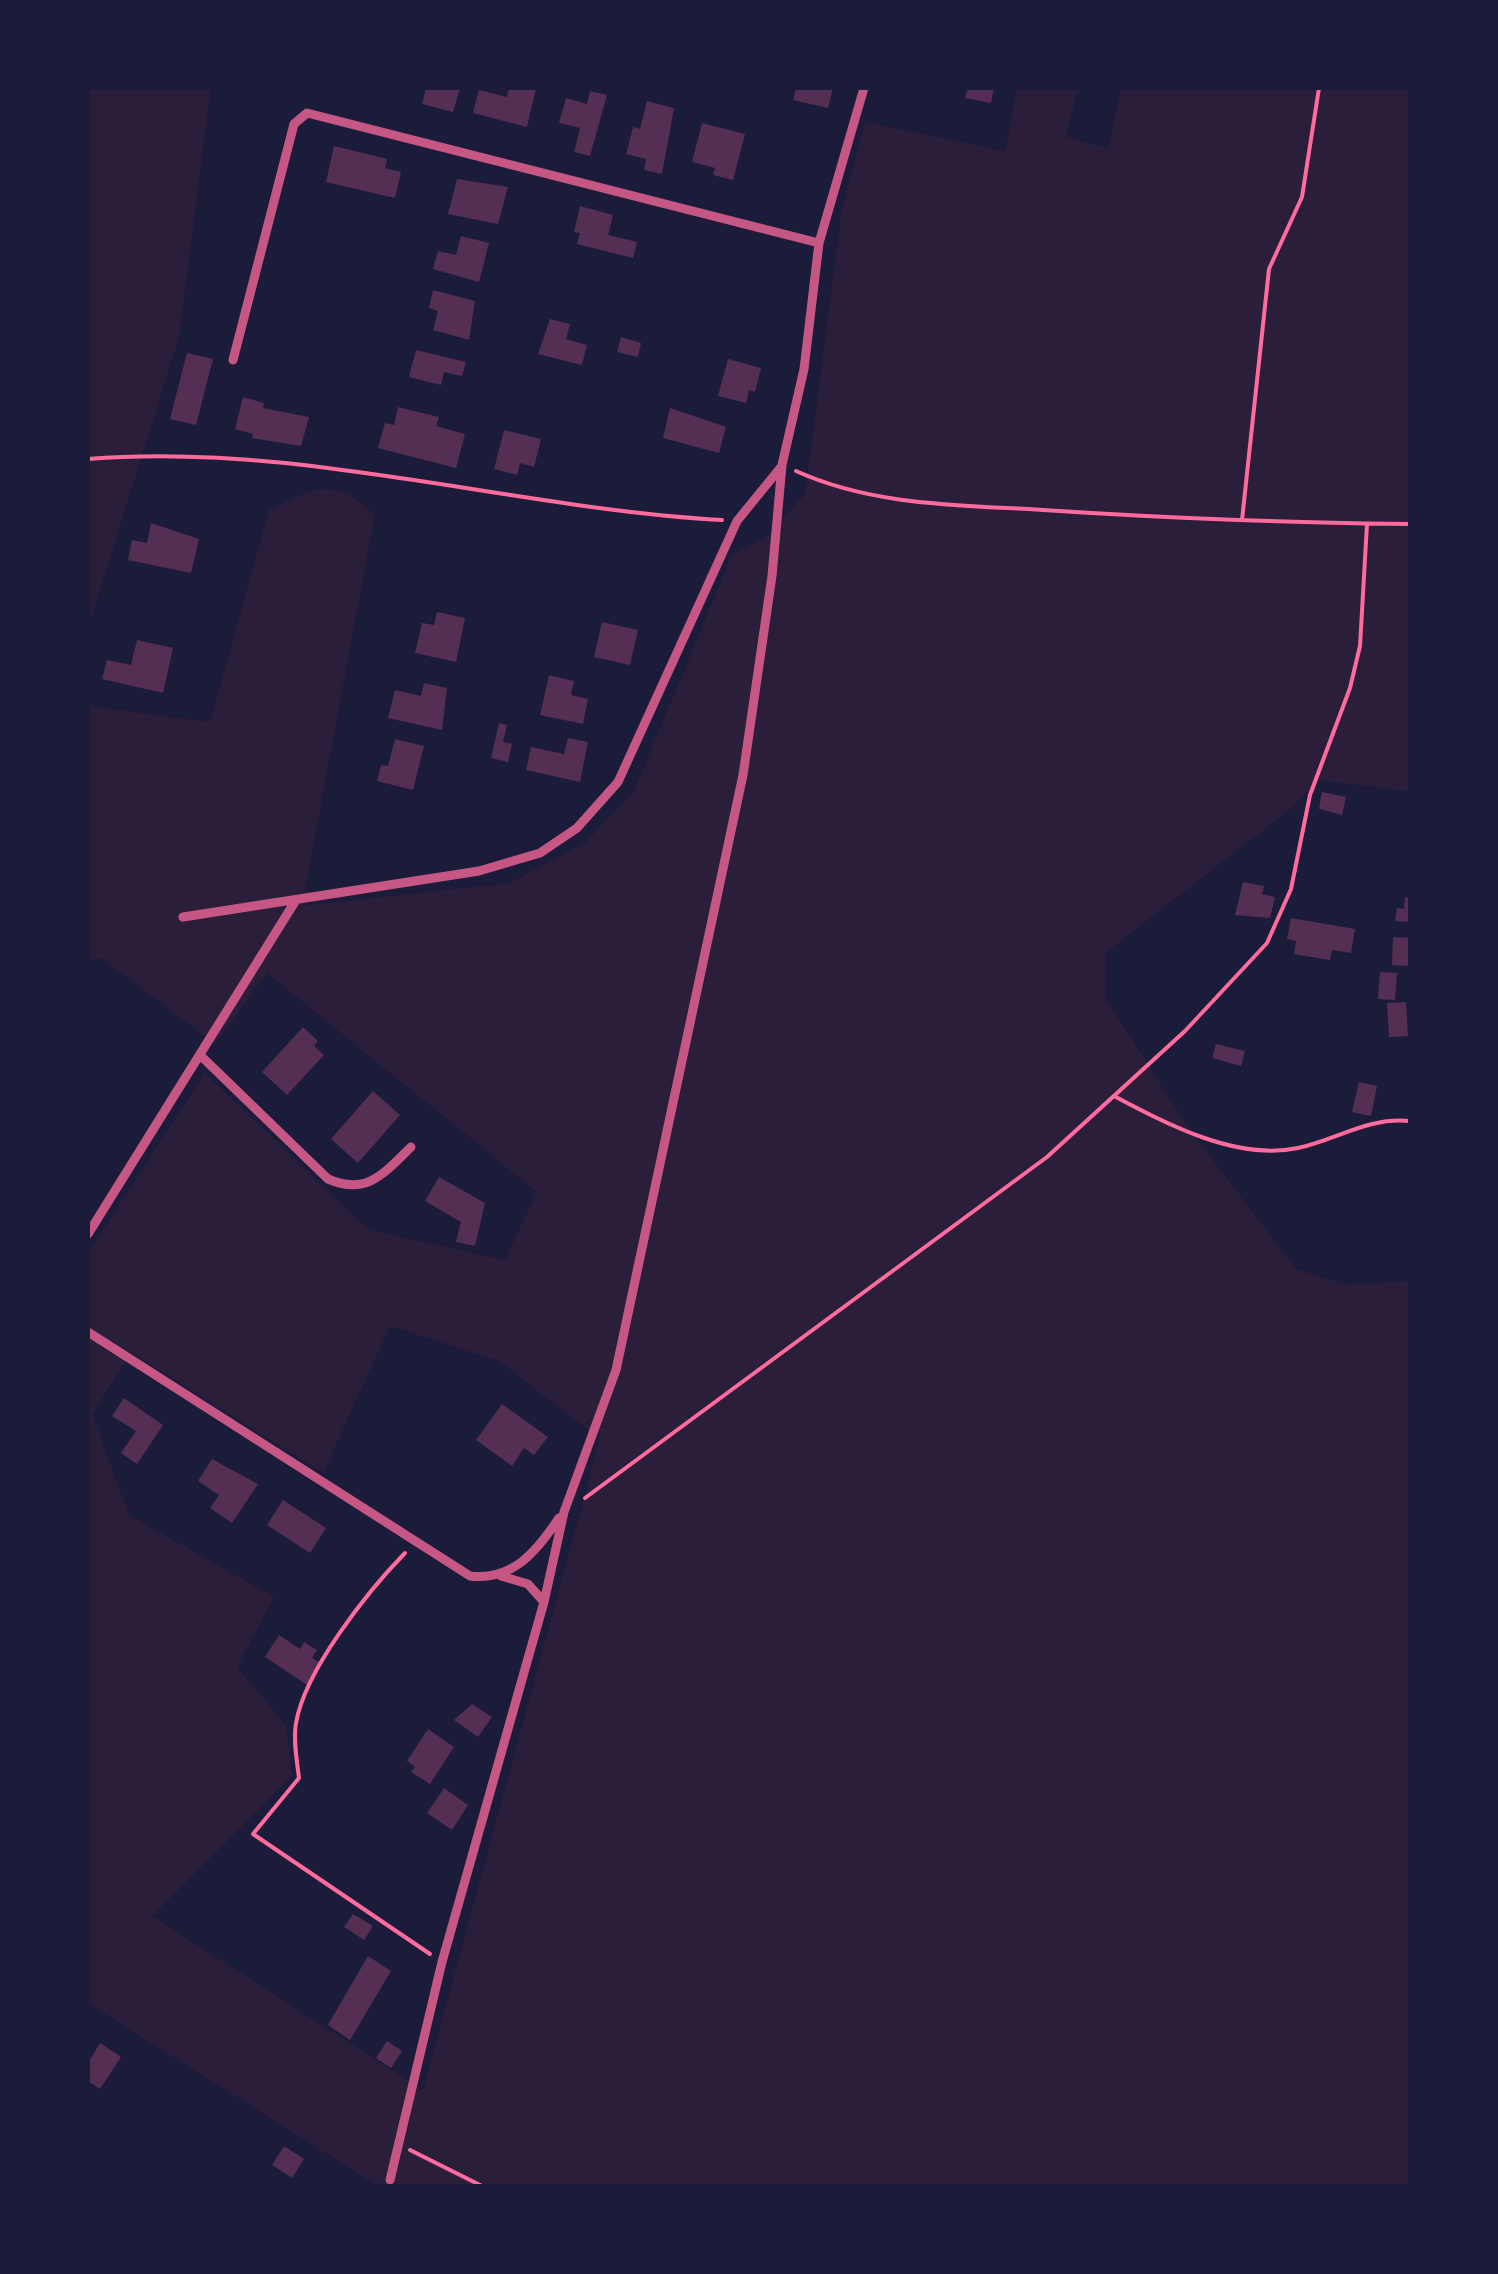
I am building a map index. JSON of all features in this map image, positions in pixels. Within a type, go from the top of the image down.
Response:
[{"type":"street","points":[[390,2180],[442,1962],[544,1602],[564,1512],[616,1370],[744,775],[782,465],[804,369],[820,243],[864,88]]},
{"type":"street","points":[[233,360],[294,124],[307,113],[820,243]]},
{"type":"street","points":[[183,917],[479,872],[540,853],[577,828],[618,782],[737,521],[782,465]]},
{"type":"street","points":[[88,1234],[296,900]]},
{"type":"street","points":[[200,1056],[328,1179],[362,1186],[376,1180],[410,1147]]},
{"type":"street","points":[[88,1332],[470,1576],[502,1576],[528,1584],[544,1602]]},
{"type":"street","points":[[502,1576],[540,1545],[564,1512]]},
{"type":"path","points":[[1242,520],[1269,269],[1302,197],[1319,88]]},
{"type":"path","points":[[88,459],[162,453],[240,458],[551,504],[737,521]]},
{"type":"path","points":[[782,465],[825,484],[925,504],[1410,524]]},
{"type":"path","points":[[564,1512],[666,1442],[730,1388],[1047,1157],[1231,983],[1282,918],[1310,795],[1350,688],[1360,646],[1367,524]]},
{"type":"path","points":[[1114,1096],[1167,1123],[1256,1149],[1298,1148],[1353,1126],[1410,1121]]},
{"type":"path","points":[[416,1542],[366,1594],[300,1706],[295,1728],[298,1778],[253,1834],[442,1962]]},
{"type":"path","points":[[397,2144],[482,2186]]},
{"type":"shaded area","points":[[88,88],[211,88],[179,337],[88,628]]},
{"type":"shaded area","points":[[1017,88],[1078,88],[1066,136],[1108,149],[1121,88],[1410,88],[1410,792],[1318,780],[1293,807],[1105,953],[1105,998],[1190,1130],[1296,1269],[1347,1285],[1410,1281],[1410,2186],[378,2186],[88,2003],[88,1253],[205,1073],[369,1230],[505,1260],[537,1192],[267,973],[215,1044],[101,958],[88,960],[88,706],[210,722],[269,510],[312,491],[336,491],[375,515],[302,906],[510,883],[586,842],[634,791],[732,555],[766,537],[805,494],[842,208],[865,122],[1005,151]],"holes":[[[390,1326],[499,1361],[600,1439],[423,2090],[152,1916],[292,1776],[286,1725],[237,1667],[274,1597],[129,1515],[92,1415],[131,1352],[323,1473]]]},
{"type":"building","points":[[426,88],[460,88],[453,112],[422,104]]},
{"type":"building","points":[[509,88],[536,88],[527,127],[473,113],[479,90],[507,97]]},
{"type":"building","points":[[796,88],[833,88],[828,108],[793,100]]},
{"type":"building","points":[[968,88],[994,88],[991,103],[965,98]]},
{"type":"building","points":[[590,91],[607,95],[590,156],[574,152],[580,128],[559,123],[566,98],[587,104]]},
{"type":"building","points":[[647,101],[674,108],[662,174],[644,170],[646,159],[626,154],[633,127],[640,129]]},
{"type":"building","points":[[702,123],[745,134],[733,180],[713,175],[715,168],[692,162]]},
{"type":"building","points":[[334,146],[387,159],[385,168],[401,172],[395,198],[326,182]]},
{"type":"building","points":[[457,179],[508,187],[498,224],[448,214]]},
{"type":"building","points":[[580,206],[613,215],[608,235],[637,242],[633,258],[577,244],[580,233],[574,232]]},
{"type":"building","points":[[461,236],[489,243],[479,282],[433,269],[438,251],[456,255]]},
{"type":"building","points":[[433,290],[475,301],[469,340],[433,330],[438,311],[429,308]]},
{"type":"building","points":[[550,319],[570,324],[566,339],[587,345],[582,365],[538,354]]},
{"type":"building","points":[[621,337],[641,343],[638,357],[617,352]]},
{"type":"building","points":[[416,350],[466,362],[462,376],[444,372],[441,385],[409,377]]},
{"type":"building","points":[[187,353],[213,359],[196,425],[170,419]]},
{"type":"building","points":[[728,359],[761,368],[755,392],[749,390],[746,403],[718,396]]},
{"type":"building","points":[[243,397],[264,403],[263,408],[309,417],[301,446],[252,438],[253,434],[235,429]]},
{"type":"building","points":[[398,407],[439,417],[436,426],[465,434],[456,468],[378,448],[385,423],[394,425]]},
{"type":"building","points":[[670,408],[726,427],[719,453],[663,438]]},
{"type":"building","points":[[504,430],[541,439],[534,467],[520,463],[517,475],[494,469]]},
{"type":"building","points":[[151,523],[199,539],[191,573],[128,560],[132,540],[147,543]]},
{"type":"building","points":[[437,612],[465,618],[456,662],[415,653],[422,623],[434,625]]},
{"type":"building","points":[[602,622],[638,630],[630,665],[594,657]]},
{"type":"building","points":[[137,640],[173,648],[163,693],[102,679],[107,660],[131,665]]},
{"type":"building","points":[[549,675],[574,681],[571,695],[588,699],[583,724],[540,715]]},
{"type":"building","points":[[424,683],[447,688],[442,730],[388,718],[395,690],[421,696]]},
{"type":"building","points":[[499,723],[507,725],[503,742],[512,744],[508,762],[491,758]]},
{"type":"building","points":[[568,738],[588,742],[580,782],[526,770],[531,747],[564,754]]},
{"type":"building","points":[[395,739],[424,746],[413,790],[377,781],[381,765],[388,766]]},
{"type":"building","points":[[1322,792],[1346,797],[1342,815],[1319,809]]},
{"type":"building","points":[[1243,882],[1264,886],[1262,894],[1275,897],[1270,918],[1235,915]]},
{"type":"building","points":[[1405,897],[1410,898],[1409,922],[1395,921],[1397,908],[1404,909]]},
{"type":"building","points":[[1291,918],[1355,929],[1351,953],[1332,950],[1330,960],[1294,954],[1296,941],[1287,939]]},
{"type":"building","points":[[1393,937],[1410,938],[1410,966],[1392,965]]},
{"type":"building","points":[[1380,972],[1397,973],[1395,1000],[1378,999]]},
{"type":"building","points":[[1406,1002],[1408,1036],[1389,1037],[1387,1003]]},
{"type":"building","points":[[303,1027],[318,1041],[314,1046],[324,1055],[287,1095],[262,1072]]},
{"type":"building","points":[[1216,1044],[1245,1051],[1241,1066],[1212,1058]]},
{"type":"building","points":[[1359,1082],[1377,1086],[1371,1116],[1352,1112]]},
{"type":"building","points":[[373,1091],[400,1115],[358,1163],[331,1139]]},
{"type":"building","points":[[439,1177],[485,1203],[475,1246],[456,1242],[461,1222],[425,1201]]},
{"type":"building","points":[[124,1398],[163,1425],[137,1464],[121,1453],[136,1431],[112,1416]]},
{"type":"building","points":[[502,1404],[548,1437],[534,1455],[524,1448],[512,1466],[476,1440]]},
{"type":"building","points":[[212,1459],[258,1484],[232,1523],[210,1508],[219,1495],[198,1481]]},
{"type":"building","points":[[283,1500],[326,1528],[310,1553],[267,1525]]},
{"type":"building","points":[[279,1635],[300,1649],[304,1642],[317,1650],[312,1658],[321,1663],[307,1685],[265,1657]]},
{"type":"building","points":[[472,1704],[492,1717],[478,1737],[454,1720]]},
{"type":"building","points":[[428,1729],[454,1747],[430,1784],[411,1772],[415,1767],[407,1761]]},
{"type":"building","points":[[444,1788],[468,1805],[452,1830],[427,1813]]},
{"type":"building","points":[[353,1914],[373,1926],[364,1940],[344,1927]]},
{"type":"building","points":[[368,1956],[391,1971],[350,2040],[328,2025]]},
{"type":"building","points":[[387,2041],[402,2051],[391,2068],[376,2058]]},
{"type":"building","points":[[100,2043],[121,2057],[100,2089],[88,2081],[88,2063]]},
{"type":"building","points":[[284,2146],[304,2159],[292,2178],[272,2165]]}]
